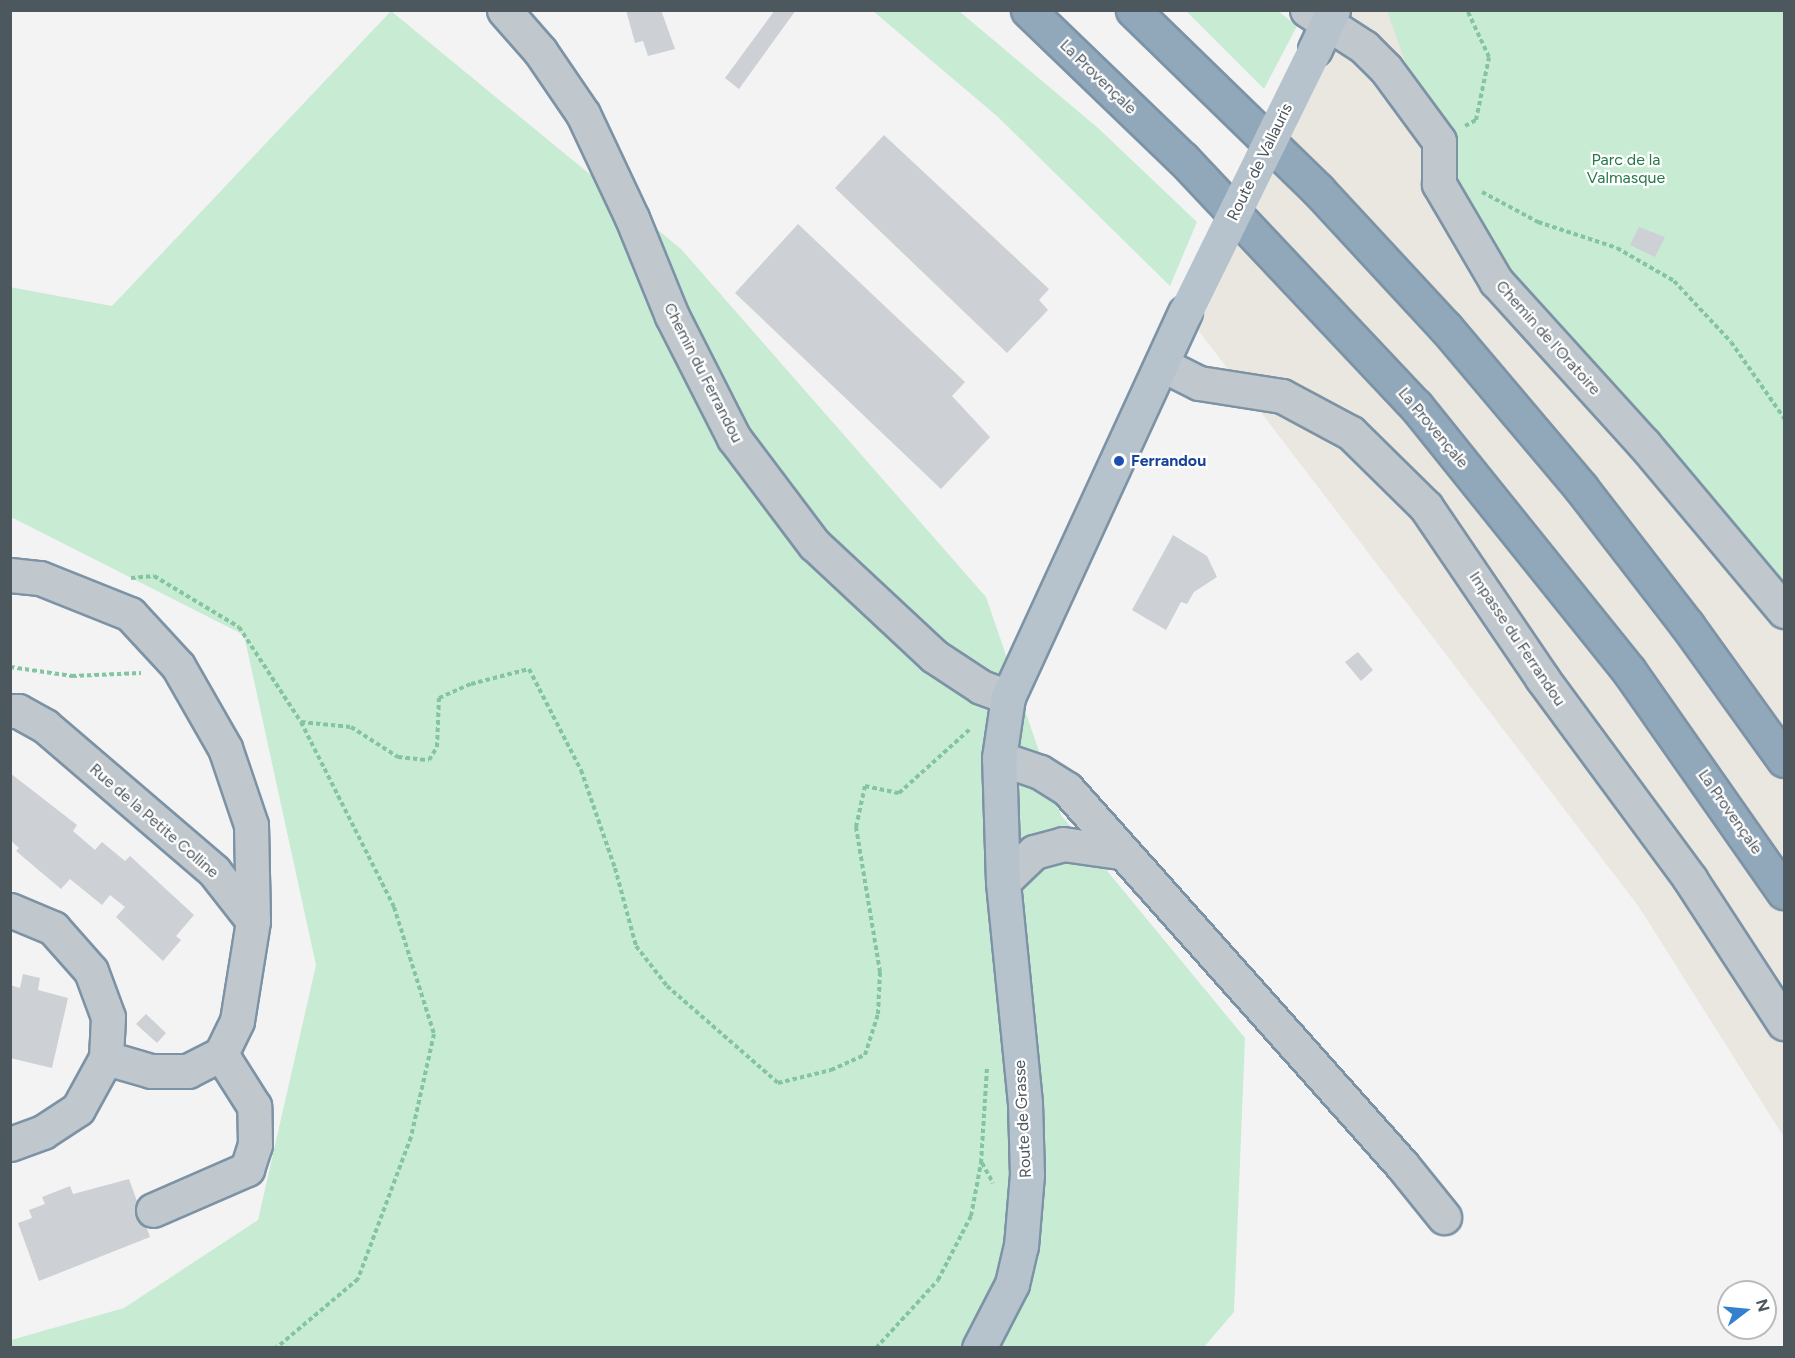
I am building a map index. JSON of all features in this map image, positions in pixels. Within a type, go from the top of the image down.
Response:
[{"type":"highway","name":"La Provençale","points":[[1028,10],[1183,159],[1416,406],[1629,671],[1785,892]]},
{"type":"highway","points":[[1133,10],[1318,190],[1446,328],[1581,488],[1687,625],[1785,760]]},
{"type":"main road","name":"Route de Vallauris","points":[[1008,697],[1321,24]]},
{"type":"main road","name":"Route de Grasse","points":[[979,1347],[1012,1284],[1021,1246],[1027,1175],[1025,1103],[1003,882],[999,758],[1008,697]]},
{"type":"street","name":"Chemin du Ferrandou","points":[[504,10],[540,51],[583,114],[632,218],[672,316],[734,438],[814,544],[934,656],[981,687],[1008,697]]},
{"type":"street","points":[[1321,24],[1364,47],[1386,69],[1439,141]]},
{"type":"street","name":"Chemin de l'Oratoire","points":[[1439,141],[1439,184],[1496,281],[1644,444],[1785,611]]},
{"type":"street","name":"Impasse du Ferrandou","points":[[1163,365],[1199,383],[1282,396],[1351,433],[1426,507],[1542,678],[1690,879],[1785,1023]]},
{"type":"street","points":[[10,575],[39,578],[130,614],[178,666],[225,748],[251,825],[254,921],[237,1021],[221,1054],[188,1071],[151,1071],[106,1058]]},
{"type":"street","name":"Rue de la Petite Colline","points":[[10,711],[18,711],[45,726],[214,871],[254,921]]},
{"type":"street","points":[[999,758],[1040,772],[1066,789],[1119,852],[1402,1165],[1444,1217]]},
{"type":"street","points":[[1003,882],[1034,852],[1063,844],[1119,852]]},
{"type":"street","points":[[10,910],[53,928],[91,971],[108,1017],[106,1058],[78,1110],[43,1132],[10,1144]]},
{"type":"street","points":[[153,1210],[247,1169],[255,1145],[254,1106],[221,1054]]},
{"type":"path","points":[[1439,141],[1476,120],[1489,57],[1467,10]]},
{"type":"path","points":[[1473,183],[1480,191],[1538,222],[1617,248],[1674,281],[1731,342],[1785,418]]},
{"type":"path","points":[[83,595],[118,580],[154,576],[239,627],[301,722],[394,907],[434,1034],[411,1137],[358,1280],[276,1347]]},
{"type":"path","points":[[10,668],[72,676],[152,672],[178,666]]},
{"type":"path","points":[[301,722],[351,727],[398,757],[429,760],[436,747],[439,698],[471,684],[529,669],[581,770],[615,868],[636,946],[667,986],[778,1083],[831,1070],[865,1055],[878,1014],[880,972],[856,827],[866,786],[899,793],[1008,697]]},
{"type":"path","points":[[876,1347],[939,1280],[971,1216],[981,1162]]},
{"type":"shaded area","points":[[1333,11],[1784,11],[1784,1137],[1639,907],[1185,313]]},
{"type":"green space","points":[[391,11],[681,249],[986,597],[1061,815],[1245,1038],[1234,1312],[1204,1347],[11,1347],[11,1340],[124,1308],[258,1220],[316,965],[244,635],[11,517],[10,287],[112,306]]},
{"type":"green space","points":[[873,11],[959,11],[1098,128],[1197,222],[1170,286],[998,117]]},
{"type":"green space","points":[[1186,11],[1278,11],[1297,26],[1264,89]]},
{"type":"green space","name":"Parc de la Valmasque","points":[[1387,11],[1784,11],[1784,581],[1506,275],[1454,199]]},
{"type":"building","points":[[626,10],[661,10],[675,49],[648,56],[643,41],[635,43]]},
{"type":"building","points":[[775,10],[796,10],[739,89],[725,78]]},
{"type":"building","points":[[884,135],[1049,289],[1039,300],[1048,310],[1007,353],[835,188]]},
{"type":"building","points":[[798,224],[965,382],[952,396],[990,437],[941,489],[735,293]]},
{"type":"building","points":[[1639,227],[1665,237],[1655,257],[1630,245]]},
{"type":"building","points":[[1173,535],[1207,556],[1217,577],[1194,592],[1187,604],[1181,602],[1166,630],[1132,610]]},
{"type":"building","points":[[1358,652],[1373,670],[1361,681],[1345,662]]},
{"type":"building","points":[[10,773],[77,825],[73,831],[95,850],[102,842],[125,861],[130,856],[194,915],[176,936],[181,940],[163,961],[116,917],[125,907],[110,895],[102,905],[70,879],[61,889],[16,851],[19,848],[10,840]]},
{"type":"building","points":[[23,974],[40,978],[38,990],[68,998],[52,1068],[10,1058],[10,985],[20,988]]},
{"type":"building","points":[[146,1014],[166,1033],[157,1043],[136,1024]]},
{"type":"building","points":[[129,1179],[150,1237],[39,1281],[18,1223],[32,1218],[29,1210],[45,1204],[42,1197],[70,1186],[73,1194]]},
{"type":"place","name":"Ferrandou","points":[[1119,461]]}]
